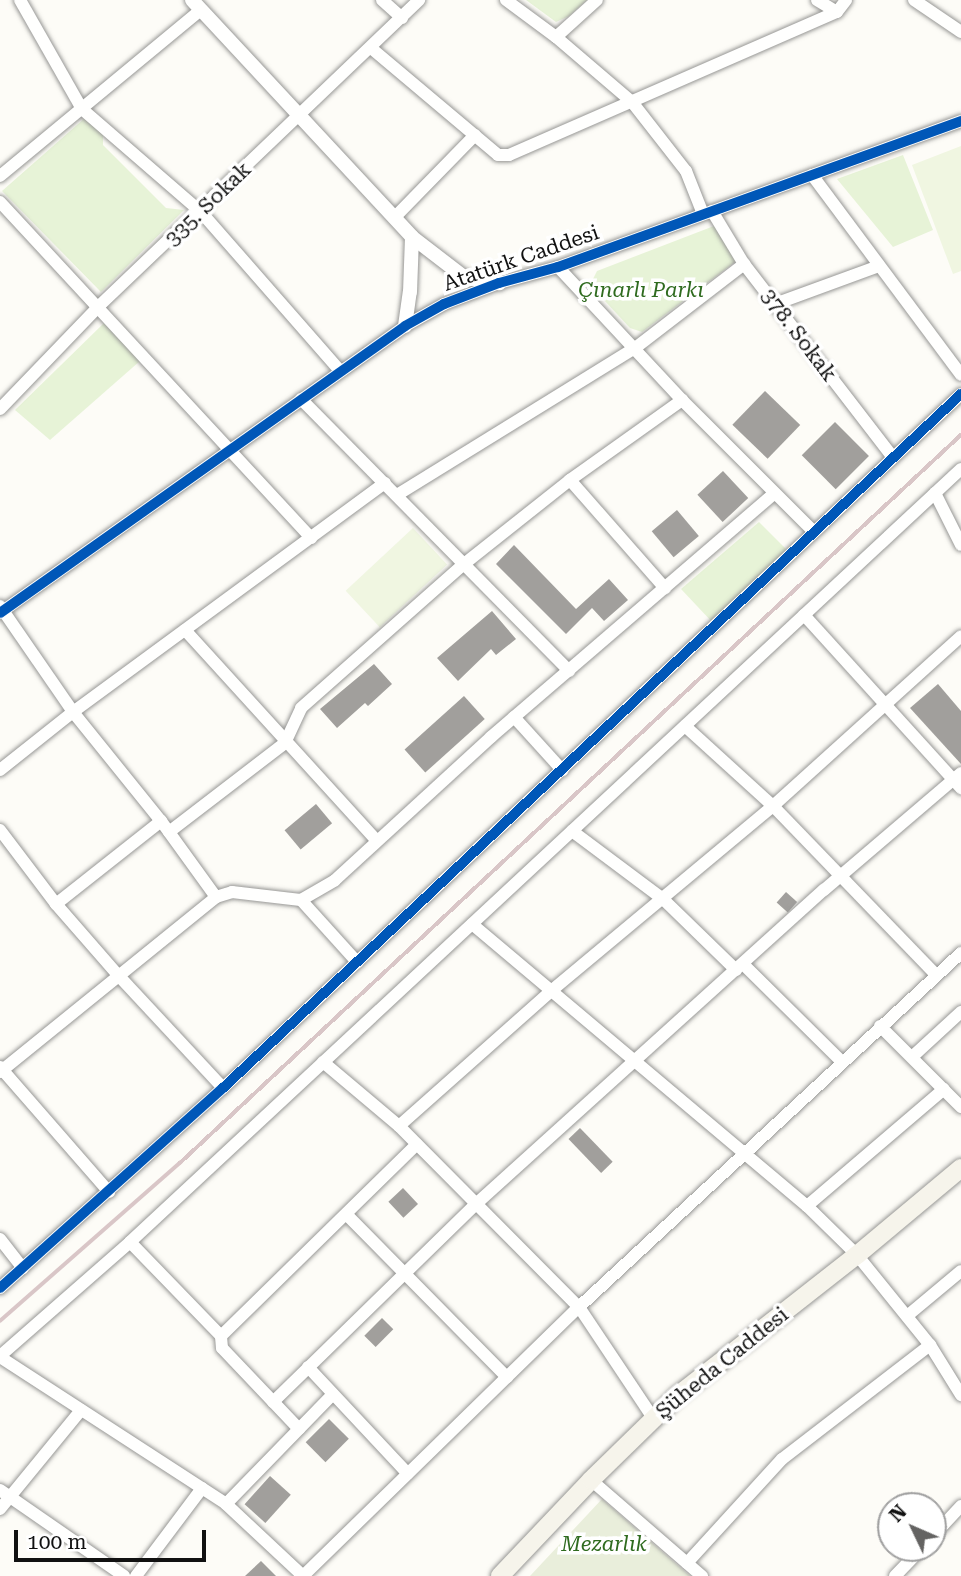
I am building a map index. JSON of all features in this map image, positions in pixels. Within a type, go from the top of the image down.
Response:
[{"type":"main road","name":"Şüheda Caddesi","points":[[499,1576],[653,1418],[961,1168]]},
{"type":"street","points":[[20,0],[82,109],[201,212],[340,371]]},
{"type":"street","points":[[382,0],[402,18]]},
{"type":"street","name":"335. Sokak","points":[[5,404],[99,306],[201,212],[419,0]]},
{"type":"street","name":"378. Sokak","points":[[506,0],[556,37],[632,102],[686,171],[707,212],[744,264],[892,456]]},
{"type":"street","points":[[556,37],[597,0]]},
{"type":"street","points":[[817,0],[837,12]]},
{"type":"street","points":[[371,48],[498,155],[509,155],[837,12],[846,0]]},
{"type":"street","points":[[914,0],[961,32]]},
{"type":"street","points":[[0,176],[82,109],[197,5],[412,237],[464,277],[499,283]]},
{"type":"street","name":"Atatürk Caddesi","points":[[1,610],[232,450],[404,326],[444,304],[499,283],[558,267],[961,121]]},
{"type":"street","points":[[394,218],[475,135]]},
{"type":"street","points":[[811,175],[961,375]]},
{"type":"street","points":[[0,202],[311,538]]},
{"type":"street","points":[[404,326],[410,292],[412,237]]},
{"type":"street","points":[[397,495],[635,348],[744,264]]},
{"type":"street","points":[[775,304],[879,266]]},
{"type":"street","points":[[558,267],[682,400],[813,531]]},
{"type":"street","points":[[0,389],[5,404]]},
{"type":"street","points":[[0,1288],[223,1087],[961,394]]},
{"type":"street","points":[[301,399],[569,671]]},
{"type":"street","points":[[169,832],[285,743],[301,708],[464,564],[570,480],[682,400]]},
{"type":"street","points":[[961,469],[130,1242],[0,1357],[226,1504],[303,1576],[579,1307],[841,1061],[961,953]]},
{"type":"street","points":[[570,480],[665,589]]},
{"type":"street","points":[[0,770],[73,712],[385,483]]},
{"type":"street","points":[[935,493],[961,545]]},
{"type":"street","points":[[109,1192],[1,1070],[216,897],[232,892],[301,900],[335,880],[514,717],[774,494]]},
{"type":"street","points":[[1,610],[73,712],[161,821],[216,897]]},
{"type":"street","points":[[273,1402],[402,1273],[476,1204],[842,875],[958,780],[804,615]]},
{"type":"street","points":[[185,630],[377,841]]},
{"type":"street","points":[[399,1126],[551,991],[773,806],[961,636]]},
{"type":"street","points":[[514,717],[562,770]]},
{"type":"street","points":[[685,726],[773,806],[936,975]]},
{"type":"street","points":[[56,904],[161,821]]},
{"type":"street","points":[[0,830],[56,904],[223,1087]]},
{"type":"street","points":[[572,831],[663,899],[841,1061]]},
{"type":"street","points":[[301,900],[357,962]]},
{"type":"street","points":[[472,924],[807,1206],[857,1255],[907,1316],[930,1345],[961,1395]]},
{"type":"street","points":[[912,1057],[961,1012]]},
{"type":"street","points":[[880,1026],[961,1107]]},
{"type":"street","points":[[323,1062],[399,1126],[579,1307],[653,1418]]},
{"type":"street","points":[[807,1206],[944,1089]]},
{"type":"street","points":[[221,1336],[417,1144]]},
{"type":"street","points":[[347,1215],[508,1377]]},
{"type":"street","points":[[0,1239],[23,1268]]},
{"type":"street","points":[[130,1242],[221,1336],[222,1348],[299,1429]]},
{"type":"street","points":[[907,1316],[961,1271]]},
{"type":"street","points":[[687,1563],[782,1459],[930,1345]]},
{"type":"street","points":[[308,1367],[408,1474]]},
{"type":"street","points":[[226,1504],[333,1394]]},
{"type":"street","points":[[0,1508],[5,1495],[81,1410]]},
{"type":"street","points":[[591,1480],[702,1576]]},
{"type":"street","points":[[136,1576],[202,1488]]},
{"type":"street","points":[[5,1495],[124,1576]]},
{"type":"street","points":[[947,1521],[961,1506]]},
{"type":"street","points":[[895,1576],[908,1562]]},
{"type":"green space","points":[[526,0],[587,0],[569,16],[556,22]]},
{"type":"green space","points":[[86,117],[103,132],[103,145],[166,208],[184,210],[101,292],[2,191]]},
{"type":"green space","points":[[961,146],[961,271],[953,274],[912,165]]},
{"type":"green space","points":[[903,155],[933,230],[893,247],[837,179]]},
{"type":"green space","name":"Çınarlı Parkı","points":[[714,226],[737,257],[735,262],[642,332],[630,328],[590,285],[597,271]]},
{"type":"green space","points":[[104,323],[140,361],[50,440],[15,410]]},
{"type":"green space","points":[[759,522],[787,550],[713,623],[681,589]]},
{"type":"green space","points":[[413,528],[447,565],[380,627],[346,591]]},
{"type":"green space","name":"Mezarlık","points":[[602,1499],[690,1576],[530,1576]]},
{"type":"building","points":[[765,391],[800,425],[768,459],[732,425]]},
{"type":"building","points":[[835,422],[869,456],[836,489],[802,455]]},
{"type":"building","points":[[723,471],[748,498],[723,522],[697,495]]},
{"type":"building","points":[[677,510],[699,536],[674,557],[652,531]]},
{"type":"building","points":[[514,545],[576,609],[609,579],[628,600],[604,621],[592,608],[566,634],[496,564]]},
{"type":"building","points":[[492,611],[516,639],[496,655],[491,649],[458,681],[437,658]]},
{"type":"building","points":[[374,664],[392,684],[368,706],[365,703],[337,728],[320,709]]},
{"type":"building","points":[[938,684],[961,711],[961,764],[910,708]]},
{"type":"building","points":[[464,696],[485,719],[425,773],[405,750]]},
{"type":"building","points":[[316,804],[332,823],[301,850],[285,830]]},
{"type":"building","points":[[786,892],[797,902],[788,912],[777,902]]},
{"type":"building","points":[[580,1128],[613,1162],[601,1173],[568,1139]]},
{"type":"building","points":[[403,1188],[418,1204],[403,1218],[388,1202]]},
{"type":"building","points":[[382,1318],[393,1329],[376,1347],[364,1336]]},
{"type":"building","points":[[329,1419],[349,1439],[325,1462],[306,1442]]},
{"type":"building","points":[[270,1476],[291,1495],[265,1523],[245,1504]]},
{"type":"building","points":[[261,1561],[276,1576],[245,1576]]},
{"type":"railway","points":[[0,1321],[180,1163],[961,435]]},
{"type":"cycle path","points":[[0,613],[405,326],[444,304],[499,283],[558,267],[961,121]]},
{"type":"cycle path","points":[[0,1288],[223,1088],[961,394]]}]
